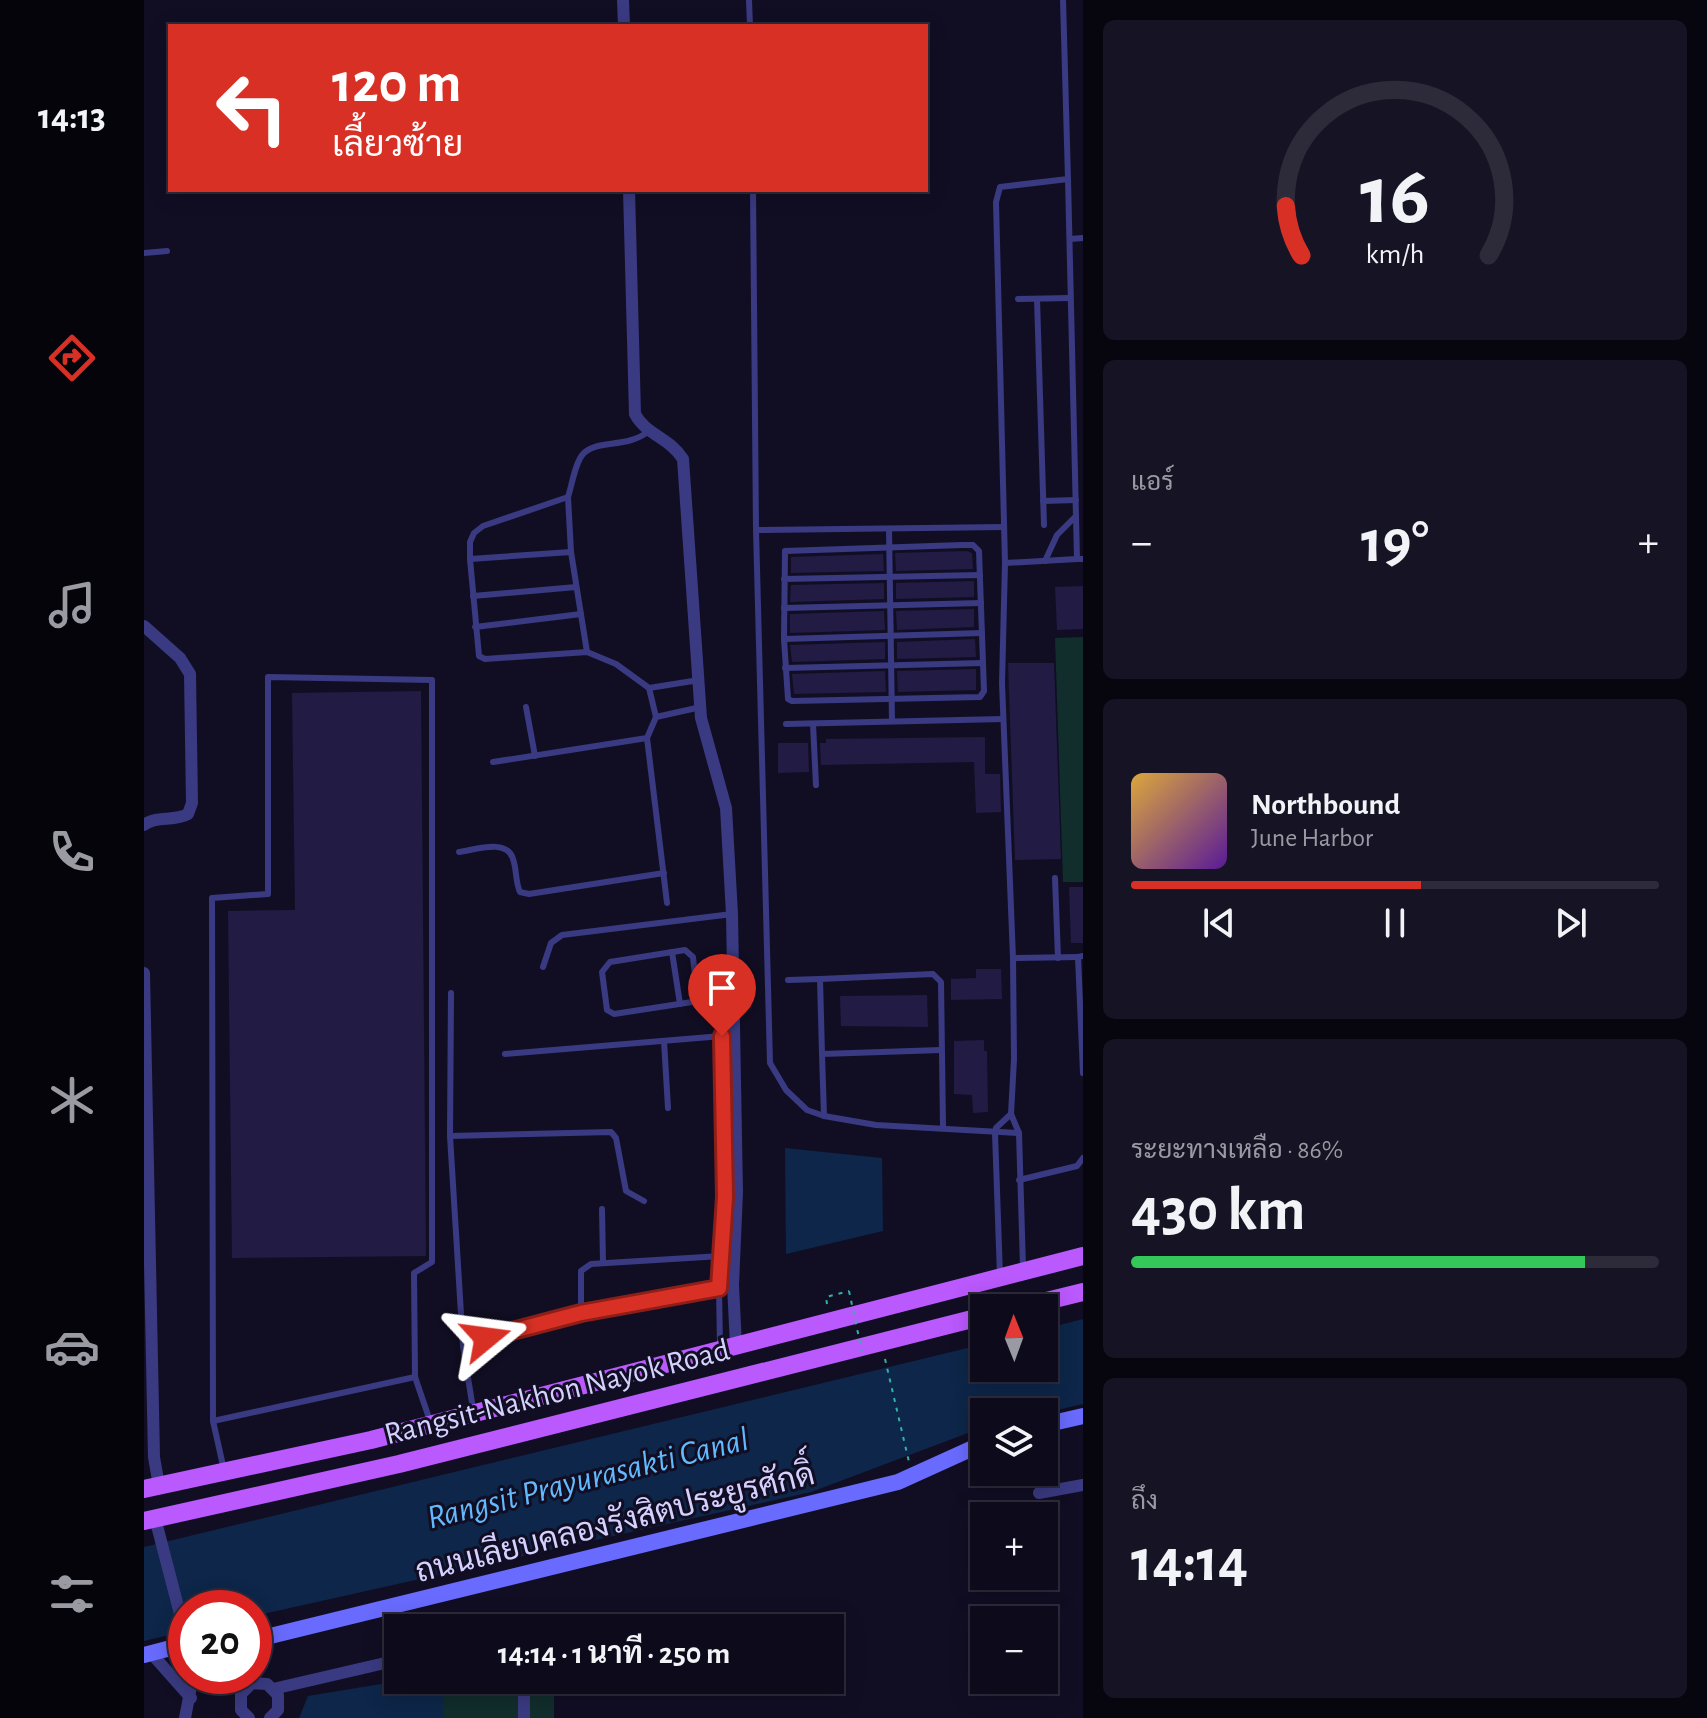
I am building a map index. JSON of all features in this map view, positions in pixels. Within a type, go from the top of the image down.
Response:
[{"type":"main road","name":"Rangsit-Nakhon Nayok Road","points":[[151,1488],[431,1425],[1023,1271],[1079,1262]]},
{"type":"main road","points":[[1058,1297],[1082,1290]]},
{"type":"main road","name":"Rangsit-Nakhon Nayok Road","points":[[150,1519],[386,1468],[970,1320]]},
{"type":"street","points":[[623,0],[624,24]]},
{"type":"street","points":[[629,192],[634,402],[641,425],[675,446],[683,459],[701,707],[726,808],[733,970],[728,1036],[737,1192],[733,1304],[728,1348]]},
{"type":"street","points":[[144,626],[180,658],[190,674],[192,803],[188,814],[179,819],[150,820],[144,825]]},
{"type":"street","points":[[144,973],[154,1457],[151,1488]]},
{"type":"street","points":[[1058,1422],[1083,1416]]},
{"type":"street","name":"ถนนเลียบคลองรังสิตประยูรศักดิ์","points":[[272,1636],[898,1482],[970,1449]]},
{"type":"street","points":[[1039,1493],[1083,1485]]},
{"type":"street","points":[[150,1519],[174,1590]]},
{"type":"street","points":[[168,1649],[148,1654],[191,1698]]},
{"type":"street","points":[[270,1718],[278,1710],[278,1695],[273,1689],[384,1663]]},
{"type":"street","points":[[185,1718],[191,1694]]},
{"type":"street","points":[[241,1694],[244,1717]]},
{"type":"street","points":[[524,1694],[524,1718]]},
{"type":"lane","points":[[749,0],[750,24]]},
{"type":"lane","points":[[1005,563],[1080,559],[1076,516],[1063,0]]},
{"type":"lane","points":[[1023,1271],[1019,1133],[1011,1114],[1014,1072],[1013,958],[1003,719],[1005,563],[996,202],[1000,187],[1068,179]]},
{"type":"lane","points":[[753,192],[756,530],[770,1063],[786,1090],[807,1110],[824,1116],[876,1125],[943,1126],[1019,1133]]},
{"type":"lane","points":[[1070,239],[1083,238]]},
{"type":"lane","points":[[144,253],[167,251]]},
{"type":"lane","points":[[1018,299],[1070,298]]},
{"type":"lane","points":[[1037,299],[1044,525]]},
{"type":"lane","points":[[587,652],[571,552],[568,497],[582,455],[595,446],[638,440],[649,431]]},
{"type":"lane","points":[[568,497],[483,526],[470,542],[477,651],[485,659],[587,652],[616,664],[649,688],[656,717],[647,738],[667,903]]},
{"type":"lane","points":[[1043,501],[1076,500]]},
{"type":"lane","points":[[1045,561],[1057,535],[1076,516]]},
{"type":"lane","points":[[756,530],[1004,527]]},
{"type":"lane","points":[[962,528],[962,545]]},
{"type":"lane","points":[[889,529],[892,721]]},
{"type":"lane","points":[[813,530],[814,548]]},
{"type":"lane","points":[[889,545],[962,545],[977,547],[984,691],[980,697],[792,701],[786,695],[785,551],[889,545]]},
{"type":"lane","points":[[470,559],[571,552]]},
{"type":"lane","points":[[784,579],[980,575]]},
{"type":"lane","points":[[473,596],[576,587]]},
{"type":"lane","points":[[784,608],[981,603]]},
{"type":"lane","points":[[475,627],[581,614]]},
{"type":"lane","points":[[784,639],[982,633]]},
{"type":"lane","points":[[785,668],[983,663]]},
{"type":"lane","points":[[225,1473],[213,1421],[212,898],[268,894],[268,677],[432,680],[432,1262],[414,1273],[415,1377],[431,1425]]},
{"type":"lane","points":[[649,688],[699,680]]},
{"type":"lane","points":[[526,707],[535,756]]},
{"type":"lane","points":[[656,717],[701,707]]},
{"type":"lane","points":[[786,724],[1003,719]]},
{"type":"lane","points":[[813,724],[816,785]]},
{"type":"lane","points":[[493,762],[647,738]]},
{"type":"lane","points":[[459,852],[499,847],[508,849],[513,856],[520,892],[529,894],[664,873]]},
{"type":"lane","points":[[1055,878],[1058,958]]},
{"type":"lane","points":[[543,967],[551,943],[562,935],[732,914]]},
{"type":"lane","points":[[685,950],[691,953],[695,975],[696,1000],[614,1014],[607,1010],[602,972],[605,965],[639,956],[685,950]]},
{"type":"lane","points":[[672,952],[680,1004]]},
{"type":"lane","points":[[1013,958],[1080,957],[1083,1073]]},
{"type":"lane","points":[[695,975],[733,970]]},
{"type":"lane","points":[[788,980],[933,974],[938,977],[941,982],[943,1126]]},
{"type":"lane","points":[[820,979],[824,1116]]},
{"type":"lane","points":[[451,993],[450,1136],[463,1346],[473,1414]]},
{"type":"lane","points":[[505,1054],[728,1036],[725,1197],[719,1288],[728,1348]]},
{"type":"lane","points":[[664,1041],[668,1108]]},
{"type":"lane","points":[[822,1054],[941,1050]]},
{"type":"lane","points":[[1000,1277],[995,1133],[996,1128],[1011,1114]]},
{"type":"lane","points":[[450,1136],[611,1132],[616,1138],[626,1191],[644,1201]]},
{"type":"lane","points":[[1019,1180],[1077,1166],[1083,1158]]},
{"type":"lane","points":[[602,1209],[603,1263]]},
{"type":"lane","points":[[581,1313],[581,1271],[585,1266],[721,1256]]},
{"type":"lane","points":[[463,1346],[581,1313],[719,1288]]},
{"type":"lane","points":[[213,1421],[415,1377]]},
{"type":"path","points":[[830,1321],[826,1297],[849,1291],[862,1352]]},
{"type":"path","points":[[885,1359],[909,1463]]},
{"type":"green space","points":[[1083,637],[1083,882],[1063,882],[1055,638]]},
{"type":"green space","points":[[437,1694],[554,1694],[554,1718],[431,1718]]},
{"type":"water","points":[[785,1148],[882,1158],[883,1231],[786,1254]]},
{"type":"water","name":"Rangsit Prayurasakti Canal","points":[[1083,1319],[1083,1404],[1058,1410],[1058,1398],[970,1398],[970,1432],[811,1492],[272,1612],[272,1590],[168,1590],[168,1635],[144,1641],[144,1547],[970,1347],[970,1382],[1058,1382],[1058,1325]]},
{"type":"water","points":[[384,1683],[384,1694],[444,1694],[443,1718],[299,1718],[308,1696]]},
{"type":"building","points":[[895,553],[972,553],[973,569],[896,571]]},
{"type":"building","points":[[883,554],[884,571],[791,573],[791,557]]},
{"type":"building","points":[[974,581],[974,597],[896,599],[896,583]]},
{"type":"building","points":[[884,583],[884,599],[790,602],[791,585]]},
{"type":"building","points":[[1083,586],[1083,629],[1057,630],[1055,587]]},
{"type":"building","points":[[974,609],[974,627],[897,630],[896,611]]},
{"type":"building","points":[[884,611],[885,630],[790,633],[790,614]]},
{"type":"building","points":[[975,639],[976,657],[897,659],[897,642]]},
{"type":"building","points":[[885,642],[885,659],[792,662],[790,645]]},
{"type":"building","points":[[1008,663],[1054,663],[1061,859],[1015,860]]},
{"type":"building","points":[[976,669],[976,690],[898,692],[897,671]]},
{"type":"building","points":[[885,671],[886,692],[794,694],[792,674]]},
{"type":"building","points":[[421,691],[426,1256],[232,1258],[228,911],[295,910],[292,693]]},
{"type":"building","points":[[985,737],[985,774],[1000,774],[1001,812],[976,813],[974,762],[821,765],[820,743],[826,743],[826,739]]},
{"type":"building","points":[[778,743],[808,743],[809,772],[778,773]]},
{"type":"building","points":[[1069,887],[1083,887],[1083,943],[1071,943]]},
{"type":"building","points":[[976,969],[1001,969],[1002,999],[951,1000],[951,979],[976,978]]},
{"type":"building","points":[[927,995],[928,1027],[841,1026],[840,996]]},
{"type":"building","points":[[984,1040],[988,1112],[973,1113],[972,1095],[954,1094],[954,1041]]},
{"type":"route","points":[[486,1338],[581,1313],[719,1288],[725,1197],[722,1036]]}]
